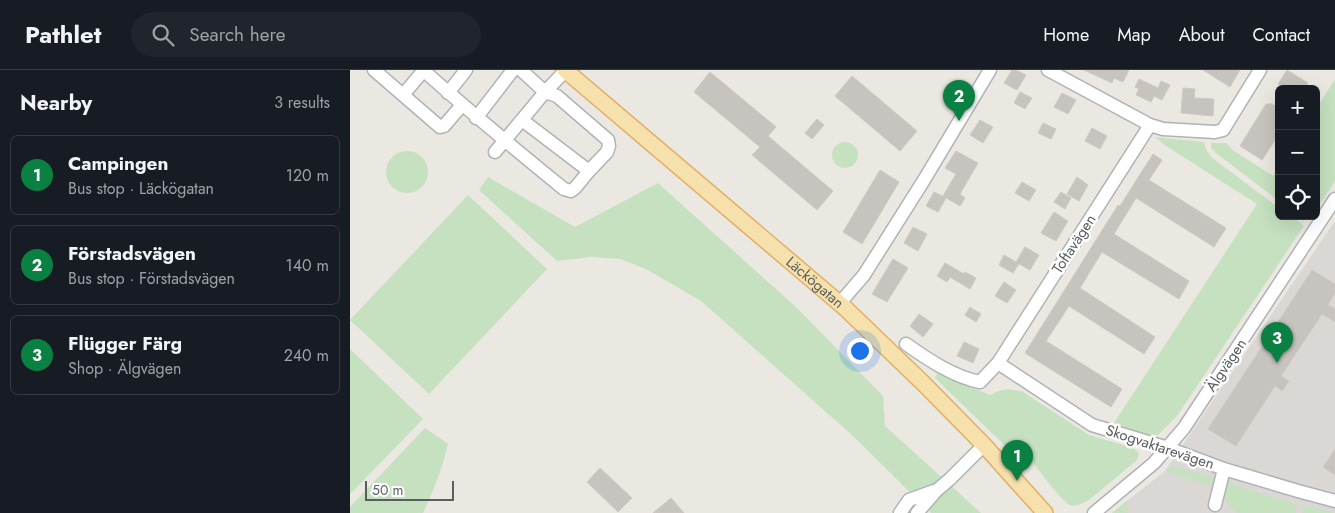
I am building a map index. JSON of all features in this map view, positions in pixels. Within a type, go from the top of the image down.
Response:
[{"type":"main road","name":"Läckögatan","points":[[566,70],[845,308],[984,445],[1045,513]]},
{"type":"street","points":[[374,70],[440,127],[444,126],[462,105]]},
{"type":"street","points":[[403,95],[424,70],[476,118],[570,192],[607,152],[610,146],[608,140],[557,96],[546,92],[521,70]]},
{"type":"street","points":[[448,93],[466,70]]},
{"type":"street","points":[[476,118],[513,70]]},
{"type":"street","points":[[495,152],[566,70]]},
{"type":"street","points":[[839,304],[864,275],[990,70]]},
{"type":"street","points":[[1048,70],[1150,125],[1163,129],[1205,132],[1223,130],[1260,70]]},
{"type":"street","points":[[522,120],[589,171]]},
{"type":"street","name":"Toftavägen","points":[[998,363],[1150,125]]},
{"type":"street","name":"Älgvägen","points":[[1094,513],[1154,463],[1184,428],[1335,199]]},
{"type":"street","points":[[906,344],[924,357],[968,380],[980,382],[998,363]]},
{"type":"street","name":"Skogvaktarevägen","points":[[998,363],[1092,425],[1168,448],[1224,469],[1335,501]]},
{"type":"street","points":[[917,513],[936,490],[984,445]]},
{"type":"street","points":[[1215,505],[1224,469]]},
{"type":"street","points":[[900,513],[909,500],[936,490]]},
{"type":"shaded area","points":[[1335,221],[1335,513],[1112,513],[1165,471]]},
{"type":"green space","points":[[1335,79],[1335,181],[1320,204],[1320,130],[1320,103]]},
{"type":"green space","points":[[1155,137],[1204,142],[1211,157],[1275,205],[1275,220],[1296,220],[1304,226],[1177,416],[1158,435],[1145,434],[1114,423],[1257,204]]},
{"type":"green space","points":[[845,142],[854,146],[858,155],[854,164],[845,168],[836,164],[832,155],[836,146]]},
{"type":"green space","points":[[1211,143],[1226,143],[1234,151],[1273,176],[1275,173],[1275,198],[1216,153],[1211,148]]},
{"type":"green space","points":[[407,151],[422,157],[428,172],[422,187],[407,193],[392,187],[386,172],[392,157]]},
{"type":"green space","points":[[488,177],[575,227],[658,183],[797,308],[883,396],[885,426],[981,513],[931,513],[853,436],[701,301],[646,269],[620,259],[591,257],[557,261],[479,190]]},
{"type":"green space","points":[[468,195],[547,269],[429,394],[350,320]]},
{"type":"green space","points":[[350,349],[423,419],[350,494]]},
{"type":"green space","points":[[938,372],[990,395],[1006,390],[1023,392],[1089,435],[1136,450],[1139,454],[1137,460],[1089,500],[1077,505],[1070,505],[1056,492],[1033,463],[1023,463],[935,378]]},
{"type":"green space","points":[[425,428],[448,444],[437,479],[423,513],[350,513],[350,507]]},
{"type":"green space","points":[[1172,466],[1214,477],[1211,486],[1165,471]]},
{"type":"green space","points":[[1228,483],[1297,504],[1295,513],[1237,513],[1225,500],[1224,492]]},
{"type":"green space","points":[[1128,500],[1127,513],[1112,513]]},
{"type":"green space","points":[[1303,506],[1331,512],[1332,513],[1303,513]]},
{"type":"building","points":[[1012,70],[1026,75],[1017,90],[1004,83]]},
{"type":"building","points":[[1084,70],[1129,70],[1123,82],[1114,78],[1112,83]]},
{"type":"building","points":[[1203,70],[1240,70],[1230,87]]},
{"type":"building","points":[[1287,70],[1308,83],[1307,85],[1278,84]]},
{"type":"building","points":[[710,72],[776,127],[768,136],[833,191],[817,210],[752,155],[760,147],[694,92]]},
{"type":"building","points":[[852,76],[917,131],[900,151],[835,96]]},
{"type":"building","points":[[1139,79],[1158,88],[1161,81],[1170,85],[1162,100],[1154,96],[1151,102],[1136,95],[1139,89],[1135,87]]},
{"type":"building","points":[[1183,88],[1195,89],[1194,98],[1214,99],[1213,116],[1181,113]]},
{"type":"building","points":[[1020,92],[1032,98],[1025,109],[1014,103]]},
{"type":"building","points":[[1062,93],[1076,100],[1068,114],[1054,107]]},
{"type":"building","points":[[1266,104],[1275,106],[1275,140],[1262,160],[1240,146]]},
{"type":"building","points":[[817,119],[824,125],[812,139],[805,133]]},
{"type":"building","points":[[980,120],[993,127],[983,143],[970,135]]},
{"type":"building","points":[[1043,123],[1056,129],[1051,139],[1038,133]]},
{"type":"building","points":[[1092,128],[1107,136],[1100,149],[1085,141]]},
{"type":"building","points":[[956,151],[978,163],[960,194],[965,198],[960,206],[943,196],[956,174],[945,168]]},
{"type":"building","points":[[1153,154],[1162,160],[1149,180],[1226,228],[1214,247],[1136,198],[1114,234],[1189,281],[1179,299],[1102,252],[1080,288],[1155,337],[1144,354],[1069,306],[1046,341],[1122,389],[1111,407],[1025,353],[1118,205],[1120,206]]},
{"type":"building","points":[[880,170],[899,182],[862,244],[843,232]]},
{"type":"building","points":[[1077,177],[1088,185],[1079,201],[1067,194]]},
{"type":"building","points":[[1022,182],[1036,190],[1029,201],[1015,193]]},
{"type":"building","points":[[934,192],[946,198],[938,212],[926,206]]},
{"type":"building","points":[[1061,192],[1071,198],[1065,209],[1054,202]]},
{"type":"building","points":[[1054,212],[1068,221],[1056,241],[1041,233]]},
{"type":"building","points":[[913,227],[927,234],[918,251],[904,243]]},
{"type":"building","points":[[1025,247],[1039,255],[1030,270],[1019,264],[1013,273],[999,265],[1004,255],[1016,262]]},
{"type":"building","points":[[893,259],[908,268],[887,302],[872,294]]},
{"type":"building","points":[[945,263],[964,274],[965,272],[976,278],[970,289],[950,277],[947,282],[937,276]]},
{"type":"building","points":[[1312,270],[1335,284],[1335,293],[1328,305],[1335,309],[1335,322],[1322,314],[1281,376],[1289,381],[1282,391],[1275,386],[1236,446],[1208,429]]},
{"type":"building","points":[[1004,282],[1016,290],[1007,303],[995,296]]},
{"type":"building","points":[[970,307],[981,314],[976,322],[965,315]]},
{"type":"building","points":[[919,314],[933,324],[923,337],[910,326]]},
{"type":"building","points":[[964,342],[979,349],[973,363],[957,356]]},
{"type":"building","points":[[1335,449],[1335,475],[1323,467]]},
{"type":"building","points":[[600,468],[632,498],[618,512],[587,482]]},
{"type":"building","points":[[671,498],[684,513],[653,513]]},
{"type":"place","name":"Förstadsvägen","points":[[959,121]]},
{"type":"place","name":"Flügger Färg","points":[[1277,363]]},
{"type":"place","name":"Campingen","points":[[1017,481]]}]
